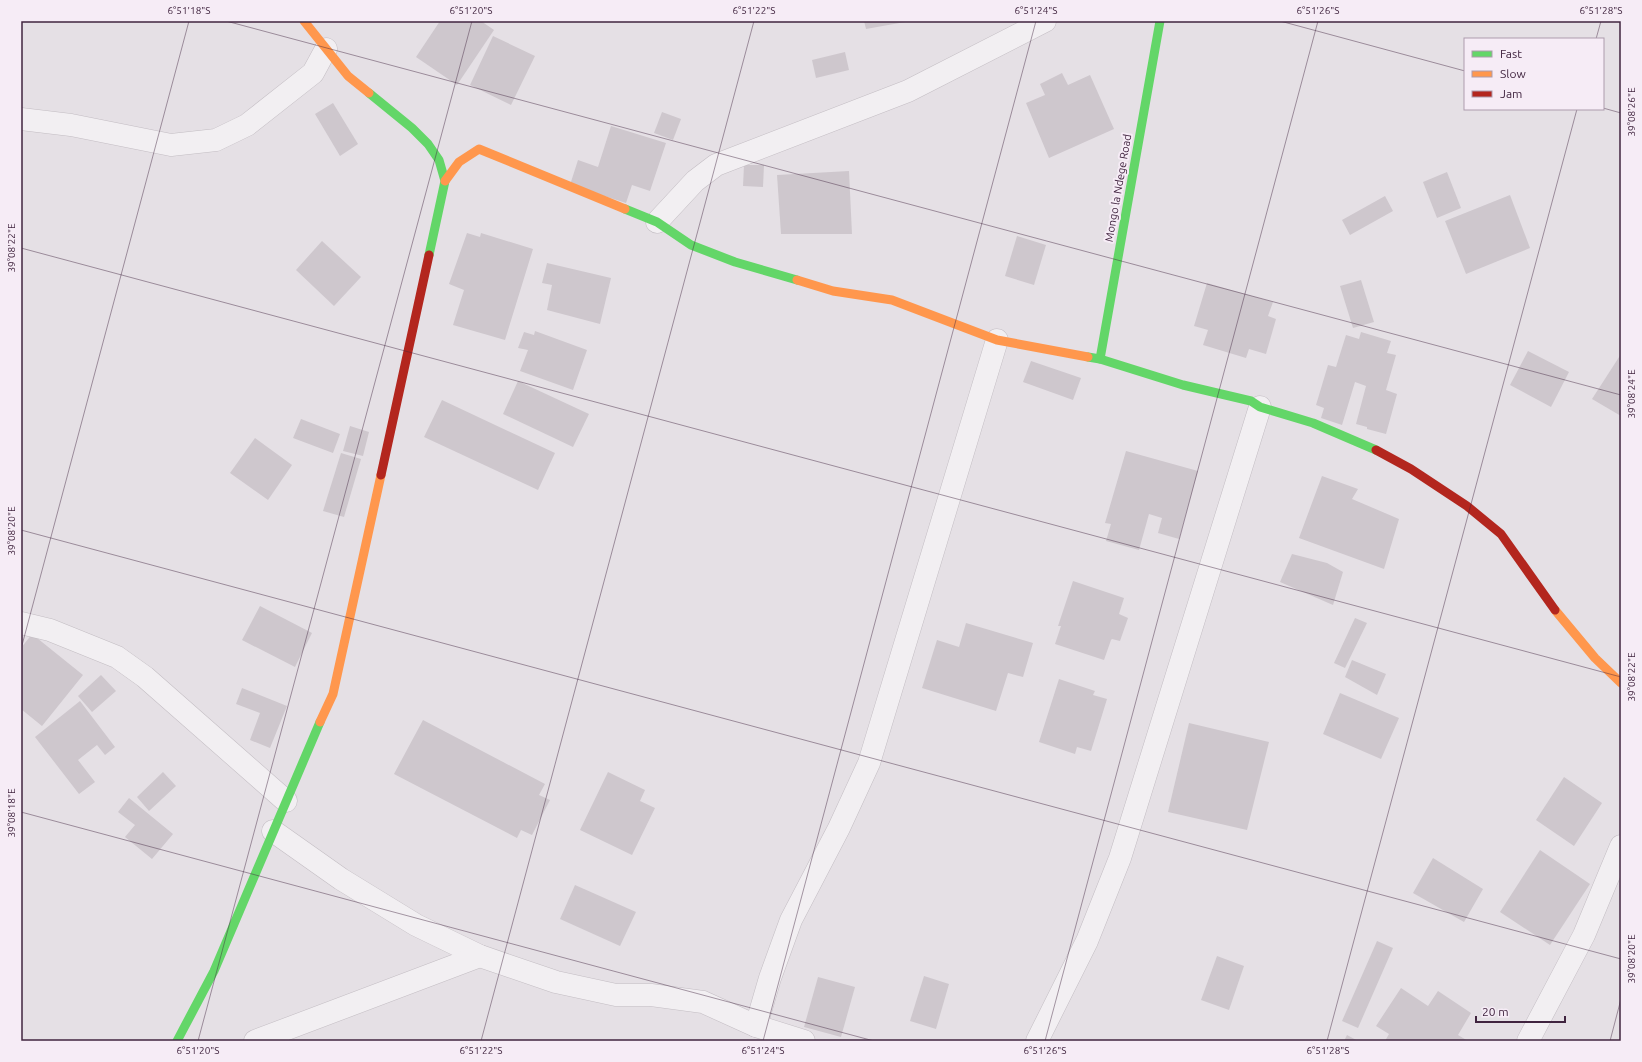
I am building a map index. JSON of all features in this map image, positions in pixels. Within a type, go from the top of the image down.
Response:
[{"type":"street","points":[[304,21],[348,76],[412,128],[428,144],[438,160],[445,181]]},
{"type":"street","points":[[657,222],[695,181],[716,165],[908,91],[1045,21]]},
{"type":"street","name":"Mongo la Ndege Road","points":[[1100,359],[1160,21]]},
{"type":"street","points":[[21,119],[71,125],[171,145],[216,140],[247,125],[313,73],[326,49]]},
{"type":"street","points":[[177,1041],[214,971],[333,694],[445,181],[451,169],[468,154],[479,149],[657,222],[691,245],[735,262],[833,291],[892,300],[996,340],[1100,359],[1183,385],[1251,401],[1260,407],[1313,423],[1374,449],[1411,469],[1467,506],[1501,534],[1558,614],[1596,658],[1621,683]]},
{"type":"street","points":[[756,1026],[770,978],[791,920],[840,828],[869,764],[996,340]]},
{"type":"street","points":[[1037,1041],[1044,1024],[1087,941],[1120,858],[1260,407]]},
{"type":"street","points":[[21,623],[50,630],[117,657],[145,677],[286,801]]},
{"type":"street","points":[[273,831],[341,880],[416,925],[480,956],[556,982],[616,995],[651,995],[703,1002],[756,1026],[804,1041]]},
{"type":"street","points":[[1528,1041],[1584,935],[1621,846]]},
{"type":"street","points":[[255,1041],[480,956]]},
{"type":"building","points":[[440,21],[481,21],[494,30],[457,85],[416,57]]},
{"type":"building","points":[[864,21],[904,21],[905,22],[866,29]]},
{"type":"building","points":[[493,36],[535,56],[511,105],[470,85]]},
{"type":"building","points":[[845,52],[849,70],[816,78],[812,60]]},
{"type":"building","points":[[1062,73],[1068,85],[1090,75],[1114,129],[1049,158],[1026,103],[1045,95],[1040,84]]},
{"type":"building","points":[[333,103],[358,144],[340,156],[315,114]]},
{"type":"building","points":[[662,112],[681,119],[673,140],[654,133]]},
{"type":"building","points":[[611,126],[666,143],[650,191],[632,185],[626,203],[570,185],[578,160],[598,167]]},
{"type":"building","points":[[744,165],[764,165],[763,187],[743,186]]},
{"type":"building","points":[[849,171],[852,234],[781,234],[777,175]]},
{"type":"building","points":[[1447,172],[1461,208],[1437,218],[1423,182]]},
{"type":"building","points":[[1510,195],[1530,248],[1466,274],[1445,221]]},
{"type":"building","points":[[1385,196],[1393,211],[1350,235],[1342,220]]},
{"type":"building","points":[[467,233],[480,237],[481,233],[533,249],[505,340],[453,325],[464,290],[449,284]]},
{"type":"building","points":[[1017,236],[1046,245],[1034,285],[1005,276]]},
{"type":"building","points":[[322,241],[361,277],[334,306],[296,270]]},
{"type":"building","points":[[547,263],[611,278],[600,324],[547,310],[552,285],[542,283]]},
{"type":"building","points":[[1361,280],[1374,322],[1353,328],[1340,286]]},
{"type":"building","points":[[1207,283],[1273,302],[1268,316],[1276,319],[1266,354],[1249,349],[1246,358],[1203,345],[1208,330],[1194,326]]},
{"type":"building","points":[[535,331],[587,350],[573,390],[520,371],[528,350],[518,348],[524,332],[534,335]]},
{"type":"building","points":[[1361,332],[1391,341],[1387,353],[1396,355],[1386,390],[1397,394],[1386,434],[1367,429],[1367,427],[1356,424],[1366,386],[1355,382],[1342,425],[1321,418],[1324,408],[1316,405],[1328,365],[1336,367],[1346,335],[1359,339]]},
{"type":"building","points":[[1528,351],[1569,372],[1551,407],[1510,385]]},
{"type":"building","points":[[1621,354],[1621,416],[1592,399]]},
{"type":"building","points":[[1031,361],[1081,378],[1073,400],[1023,382]]},
{"type":"building","points":[[518,381],[589,414],[573,447],[503,414]]},
{"type":"building","points":[[442,400],[555,453],[538,490],[424,437]]},
{"type":"building","points":[[301,419],[340,434],[333,453],[293,438]]},
{"type":"building","points":[[350,426],[369,432],[363,456],[343,451]]},
{"type":"building","points":[[255,438],[292,465],[268,500],[230,473]]},
{"type":"building","points":[[1126,451],[1198,471],[1179,539],[1158,533],[1162,518],[1149,514],[1139,550],[1106,541],[1111,524],[1105,523]]},
{"type":"building","points":[[341,453],[361,459],[344,517],[323,511]]},
{"type":"building","points":[[1322,476],[1358,489],[1352,499],[1399,519],[1384,569],[1299,538]]},
{"type":"building","points":[[1292,554],[1327,563],[1343,572],[1333,605],[1280,582]]},
{"type":"building","points":[[1073,581],[1124,598],[1119,614],[1128,618],[1120,641],[1111,640],[1104,660],[1055,644],[1061,626],[1058,626]]},
{"type":"building","points":[[260,606],[312,633],[295,667],[242,640]]},
{"type":"building","points":[[1355,618],[1367,623],[1345,668],[1334,663]]},
{"type":"building","points":[[966,623],[1033,643],[1023,677],[1008,673],[996,711],[922,688],[937,640],[959,647]]},
{"type":"building","points":[[32,634],[83,675],[42,726],[21,709],[21,648]]},
{"type":"building","points":[[1352,660],[1386,674],[1377,695],[1345,677]]},
{"type":"building","points":[[101,675],[116,691],[92,712],[78,696]]},
{"type":"building","points":[[1059,679],[1095,691],[1093,695],[1107,699],[1091,751],[1077,747],[1075,754],[1039,742]]},
{"type":"building","points":[[242,688],[287,706],[270,748],[250,740],[260,713],[236,704]]},
{"type":"building","points":[[1340,693],[1399,718],[1381,759],[1323,734]]},
{"type":"building","points":[[80,701],[115,747],[105,755],[97,745],[78,760],[95,782],[79,794],[35,737]]},
{"type":"building","points":[[423,720],[545,784],[539,795],[550,800],[532,835],[521,830],[517,838],[394,774]]},
{"type":"building","points":[[1189,723],[1269,742],[1247,830],[1168,812]]},
{"type":"building","points":[[163,772],[176,786],[149,811],[137,797]]},
{"type":"building","points":[[608,772],[645,790],[640,801],[655,808],[632,855],[580,830]]},
{"type":"building","points":[[1564,777],[1602,803],[1574,846],[1536,820]]},
{"type":"building","points":[[129,798],[173,834],[152,859],[125,837],[135,825],[118,812]]},
{"type":"building","points":[[1540,850],[1590,884],[1550,945],[1500,912]]},
{"type":"building","points":[[1433,858],[1483,889],[1464,922],[1413,893]]},
{"type":"building","points":[[575,885],[636,912],[620,946],[560,919]]},
{"type":"building","points":[[1377,941],[1393,948],[1358,1028],[1342,1021]]},
{"type":"building","points":[[1217,956],[1244,966],[1229,1010],[1201,1000]]},
{"type":"building","points":[[924,976],[949,984],[936,1029],[910,1021]]},
{"type":"building","points":[[818,977],[855,987],[841,1037],[804,1027]]},
{"type":"building","points":[[1401,988],[1428,1006],[1438,991],[1471,1013],[1458,1035],[1468,1041],[1385,1041],[1389,1034],[1376,1026]]},
{"type":"building","points":[[1347,1035],[1358,1041],[1344,1041]]},
{"type":"traffic: fast","points":[[1100,359],[1160,21]]},
{"type":"traffic: fast","points":[[369,93],[412,128],[428,144],[439,160],[445,181],[429,255]]},
{"type":"traffic: fast","points":[[625,209],[657,222],[691,245],[735,262],[797,280]]},
{"type":"traffic: fast","points":[[1088,357],[1100,359],[1183,385],[1251,401],[1260,407],[1313,423],[1376,450]]},
{"type":"traffic: fast","points":[[177,1041],[214,971],[320,722]]},
{"type":"traffic: slow","points":[[304,21],[348,76],[369,93]]},
{"type":"traffic: slow","points":[[445,181],[459,162],[479,149],[625,209]]},
{"type":"traffic: slow","points":[[797,280],[833,291],[892,300],[997,340],[1088,357]]},
{"type":"traffic: slow","points":[[320,722],[333,694],[381,475]]},
{"type":"traffic: slow","points":[[1555,610],[1595,658],[1621,683]]},
{"type":"traffic: jam","points":[[381,475],[429,255]]},
{"type":"traffic: jam","points":[[1376,450],[1411,469],[1467,506],[1501,534],[1555,610]]}]
